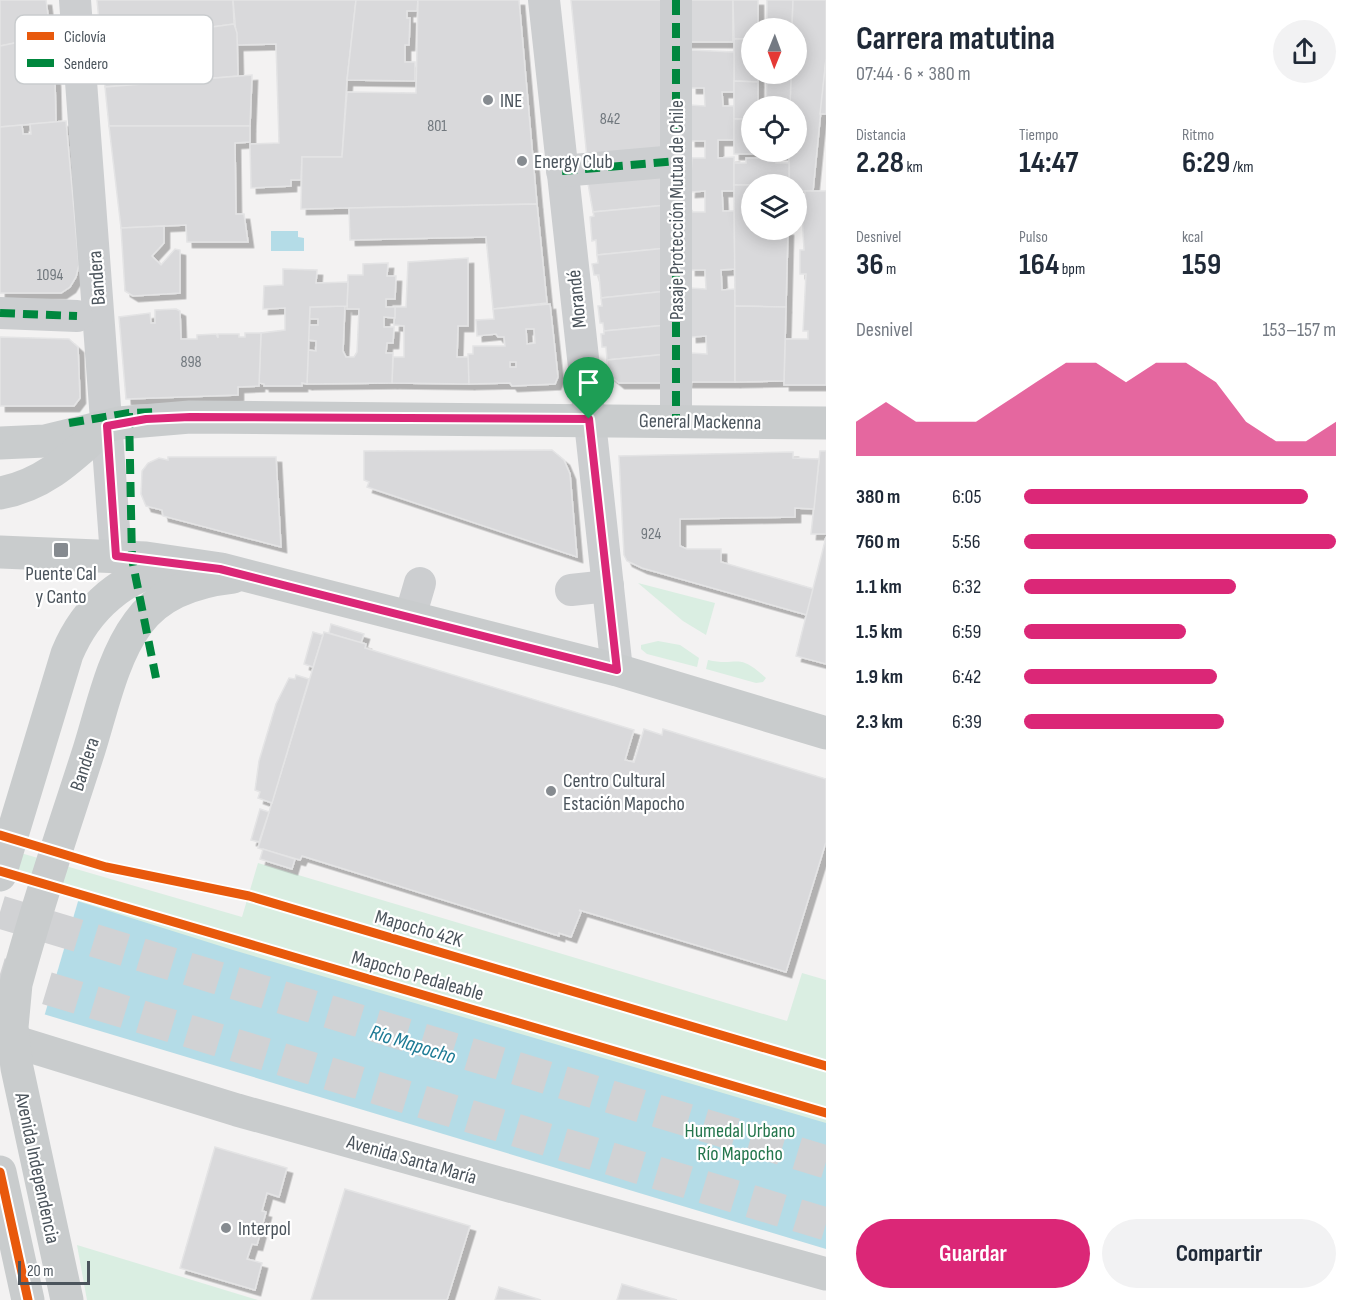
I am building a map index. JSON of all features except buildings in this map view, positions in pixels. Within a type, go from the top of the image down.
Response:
[{"type":"main road","name":"General Mackenna","points":[[0,443],[45,441],[146,419],[190,417],[826,423]]},
{"type":"main road","points":[[0,493],[26,486],[54,473],[107,426]]},
{"type":"main road","points":[[0,552],[116,556],[190,564],[253,577],[617,670],[826,734]]},
{"type":"main road","points":[[4,861],[67,654],[82,622],[93,609],[127,583],[161,568],[190,564]]},
{"type":"main road","name":"Bandera","points":[[53,860],[117,663],[137,623],[158,603],[173,593],[221,579],[253,577]]},
{"type":"main road","name":"Avenida Independencia","points":[[53,860],[6,1018],[67,1300]]},
{"type":"main road","name":"Avenida Santa María","points":[[6,1018],[237,1110],[826,1274]]},
{"type":"main road","name":"Avenida Independencia","points":[[0,1172],[28,1300]]},
{"type":"street","name":"Bandera","points":[[75,0],[76,15]]},
{"type":"street","name":"Morandé","points":[[544,0],[617,670]]},
{"type":"street","name":"Pasaje Protección Mutua de Chile","points":[[676,0],[676,420]]},
{"type":"street","name":"Bandera","points":[[81,84],[116,556]]},
{"type":"street","points":[[562,171],[676,161]]},
{"type":"street","points":[[0,313],[77,316]]},
{"type":"street","points":[[410,617],[420,583]]},
{"type":"street","points":[[570,590],[608,586]]},
{"type":"green space","points":[[638,583],[715,603],[706,635],[683,621]]},
{"type":"green space","points":[[658,641],[680,645],[699,658],[697,667],[647,654],[641,649],[641,645]]},
{"type":"green space","points":[[708,660],[743,662],[766,678],[763,682],[756,683],[706,669]]},
{"type":"green space","name":"Humedal Urbano Río Mapocho","points":[[0,847],[242,917],[258,863],[787,1021],[802,973],[826,980],[826,1247],[0,998]]},
{"type":"green space","points":[[77,1245],[258,1300],[87,1300]]},
{"type":"water","points":[[271,231],[298,231],[298,237],[304,238],[304,251],[271,251]]},
{"type":"water","name":"Humedal Urbano Río Mapocho","points":[[74,900],[233,950],[826,1123],[826,1249],[0,1001]]},
{"type":"pier","points":[[0,875],[79,898],[44,1017],[0,1004]]},
{"type":"tunnel","points":[[0,912],[826,1162]]},
{"type":"tunnel","points":[[0,974],[826,1224]]},
{"type":"marked path","points":[[676,0],[676,420]]},
{"type":"marked path","points":[[562,171],[676,161]]},
{"type":"marked path","points":[[0,313],[77,316]]},
{"type":"marked path","points":[[69,423],[129,413],[158,412]]},
{"type":"marked path","points":[[129,413],[132,559],[156,678]]},
{"type":"marked path","points":[[107,426],[116,556]]},
{"type":"cycle path","name":"Mapocho 42K","points":[[0,835],[106,867],[249,896],[826,1066]]},
{"type":"cycle path","name":"Mapocho Pedaleable","points":[[0,871],[826,1113]]},
{"type":"cycle path","points":[[0,1172],[28,1300]]},
{"type":"place","name":"INE","points":[[488,100]]},
{"type":"place","name":"Energy Club","points":[[522,161]]},
{"type":"place","name":"Puente Cal y Canto","points":[[61,550]]},
{"type":"place","name":"Centro Cultural Estación Mapocho","points":[[551,791]]},
{"type":"place","name":"Interpol","points":[[226,1228]]},
{"type":"route","points":[[190,417],[589,419],[617,670],[220,569],[116,556],[107,426],[146,419],[190,417]]},
{"type":"water label","name":"Río Mapocho","points":[[413,1044]]}]
